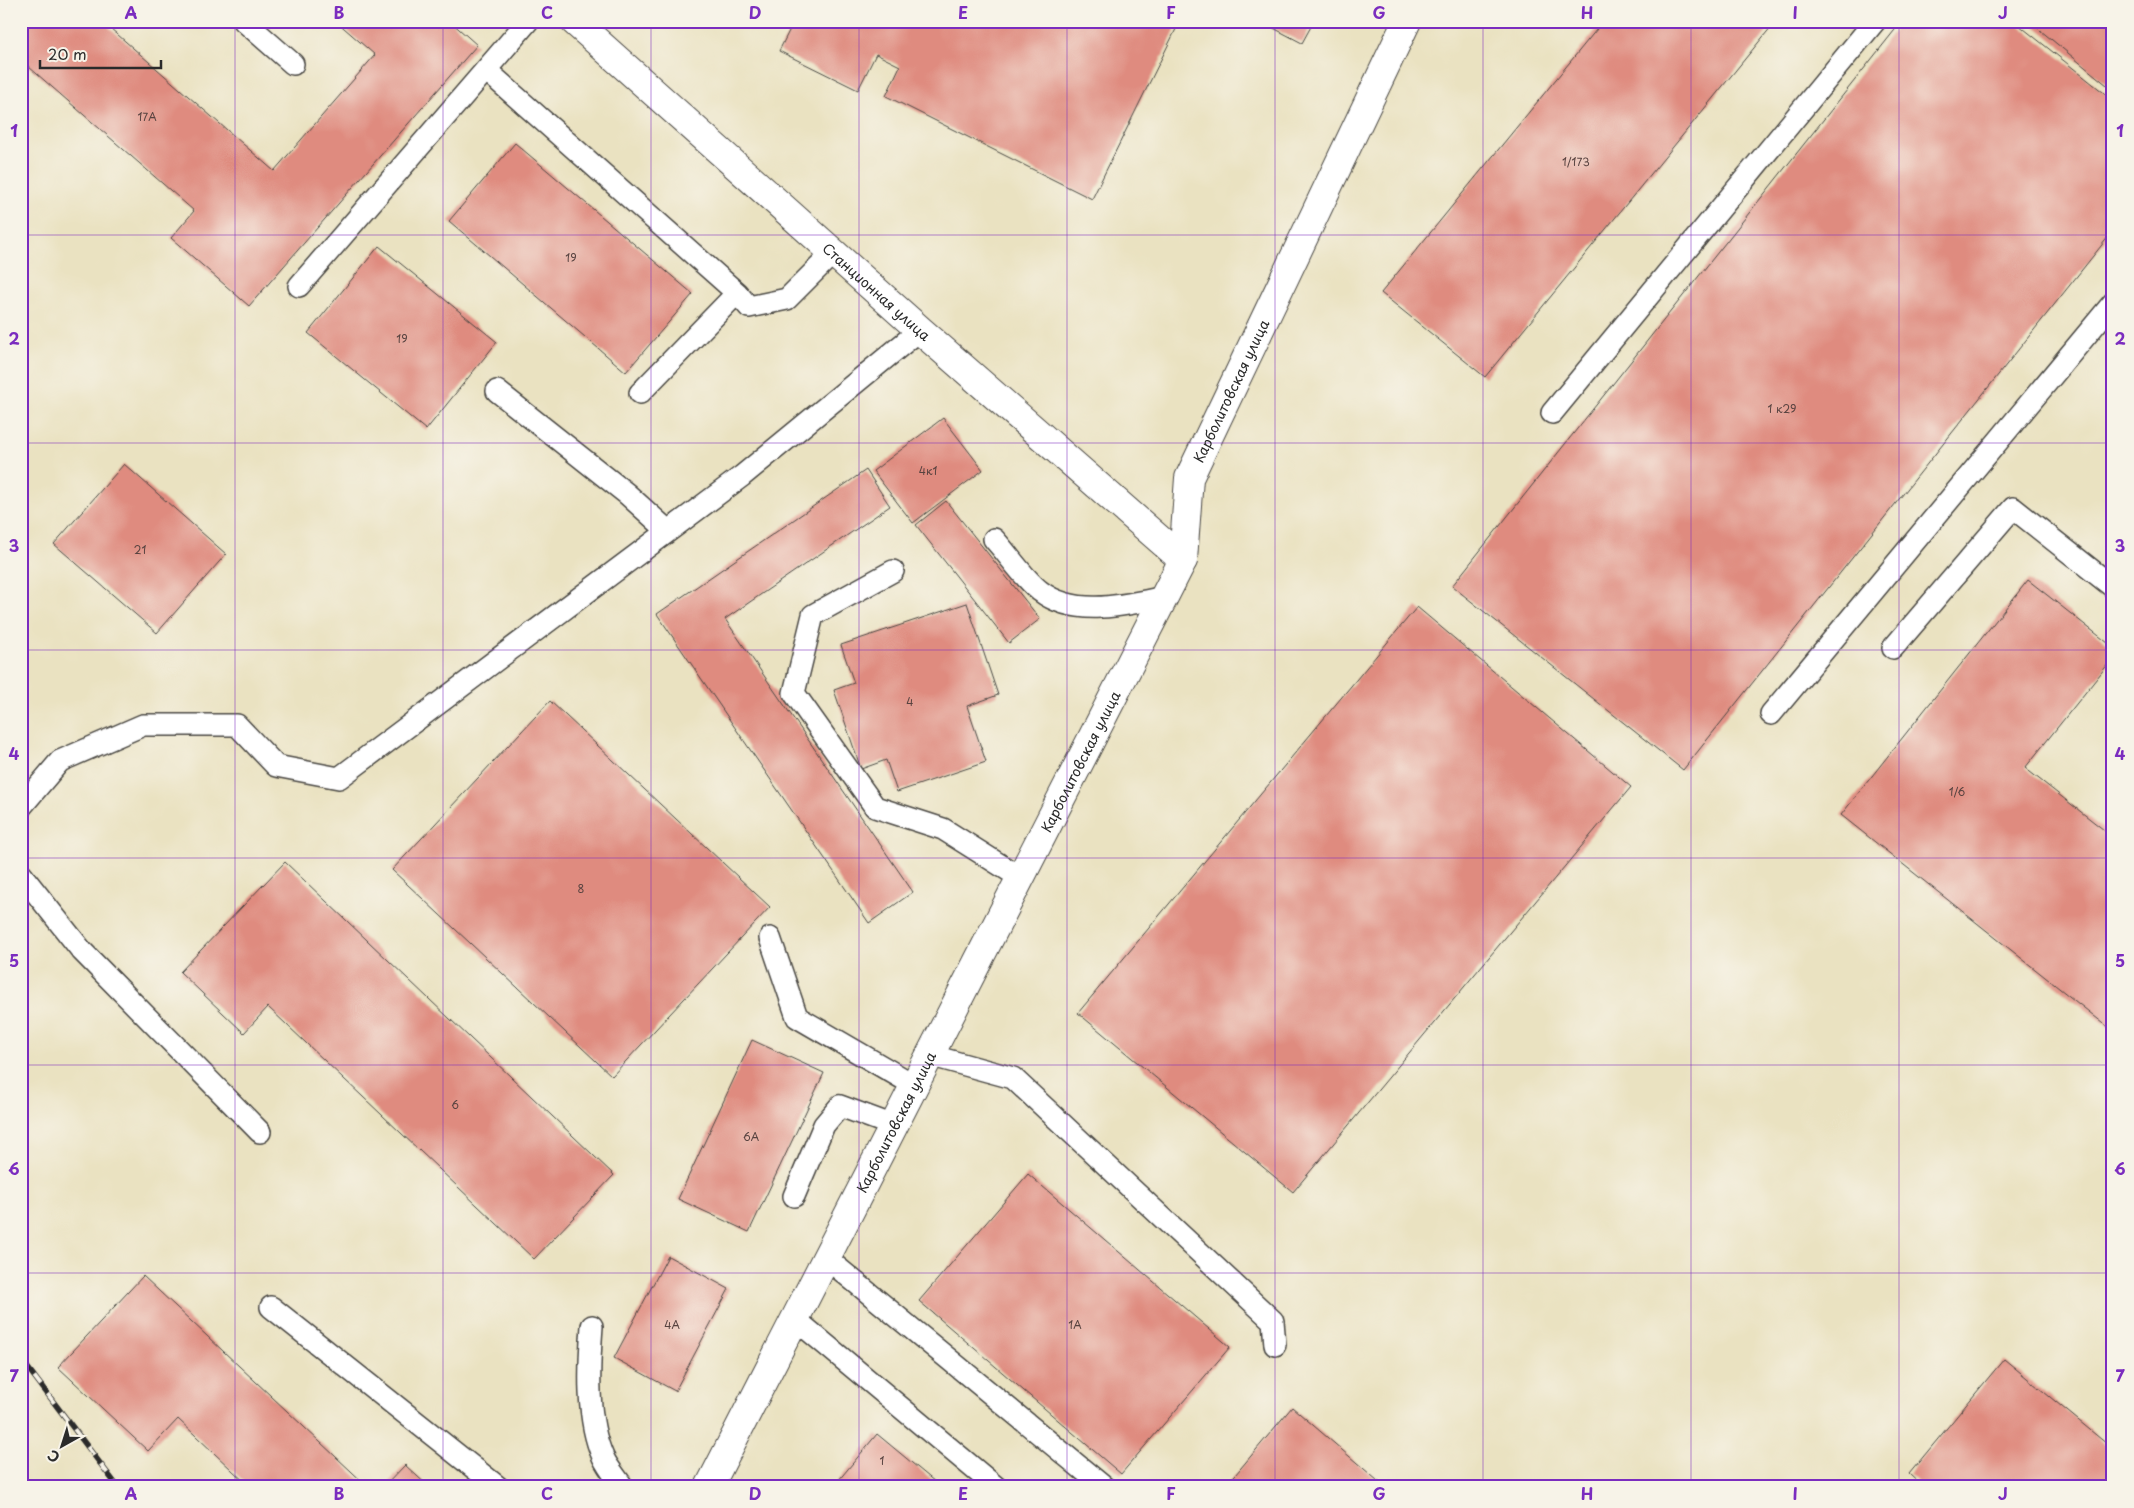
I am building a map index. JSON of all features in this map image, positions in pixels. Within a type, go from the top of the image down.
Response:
[{"type":"street","name":"Станционная улица","points":[[574,21],[920,330],[1183,560]]},
{"type":"street","name":"Карболитовская улица","points":[[709,1487],[1183,560],[1189,478],[1407,21]]},
{"type":"lane","points":[[244,21],[294,64]]},
{"type":"lane","points":[[299,286],[528,21]]},
{"type":"lane","points":[[1552,413],[1875,21]]},
{"type":"lane","points":[[486,70],[737,293],[749,307],[788,299],[833,252]]},
{"type":"lane","points":[[640,392],[737,293]]},
{"type":"lane","points":[[1771,714],[2113,303]]},
{"type":"lane","points":[[21,807],[60,761],[143,726],[237,725],[276,766],[339,778],[742,476],[920,330]]},
{"type":"lane","points":[[497,391],[627,494],[668,531]]},
{"type":"lane","points":[[1893,648],[2013,508],[2113,586]]},
{"type":"lane","points":[[994,539],[1040,591],[1070,606],[1118,607],[1164,597]]},
{"type":"lane","points":[[893,571],[813,615],[794,693],[875,807],[943,829],[1021,878]]},
{"type":"lane","points":[[21,874],[82,951],[260,1132]]},
{"type":"lane","points":[[770,938],[797,1017],[914,1085]]},
{"type":"lane","points":[[930,1055],[1013,1078],[1273,1321],[1275,1345]]},
{"type":"lane","points":[[794,1196],[824,1125],[840,1106],[894,1126]]},
{"type":"lane","points":[[826,1258],[1104,1487]]},
{"type":"lane","points":[[271,1307],[498,1487]]},
{"type":"lane","points":[[795,1319],[996,1487]]},
{"type":"lane","points":[[592,1326],[588,1376],[595,1425],[603,1458],[623,1487]]},
{"type":"building","points":[[21,21],[102,21],[274,171],[375,55],[336,21],[450,21],[477,45],[249,306],[171,238],[194,211],[21,60]]},
{"type":"building","points":[[794,21],[1180,21],[1092,199],[886,96],[900,66],[876,54],[858,90],[779,51]]},
{"type":"building","points":[[1260,21],[1314,21],[1302,43]]},
{"type":"building","points":[[1588,21],[1776,21],[1485,377],[1381,293],[1597,29]]},
{"type":"building","points":[[1902,21],[2014,21],[2113,100],[2113,231],[1683,770],[1452,586]]},
{"type":"building","points":[[2029,21],[2113,21],[2113,90]]},
{"type":"building","points":[[515,143],[693,294],[626,372],[449,221]]},
{"type":"building","points":[[379,246],[497,342],[426,430],[308,333]]},
{"type":"building","points":[[943,418],[983,470],[913,523],[873,471]]},
{"type":"building","points":[[124,464],[226,554],[157,633],[54,544]]},
{"type":"building","points":[[866,470],[890,506],[725,619],[913,892],[869,923],[657,614]]},
{"type":"building","points":[[946,501],[1040,619],[1009,643],[916,525]]},
{"type":"building","points":[[2028,580],[2113,647],[2113,658],[2025,768],[2113,837],[2113,1031],[1841,815]]},
{"type":"building","points":[[967,603],[998,695],[967,706],[986,762],[897,792],[886,760],[861,769],[834,690],[854,683],[841,645]]},
{"type":"building","points":[[1417,607],[1631,787],[1293,1192],[1078,1013]]},
{"type":"building","points":[[550,701],[770,907],[612,1076],[392,870]]},
{"type":"building","points":[[285,862],[614,1175],[534,1259],[268,1007],[244,1033],[180,972]]},
{"type":"building","points":[[752,1040],[824,1073],[749,1232],[678,1199]]},
{"type":"building","points":[[1028,1174],[1230,1347],[1121,1474],[919,1301]]},
{"type":"building","points":[[668,1256],[729,1289],[675,1391],[614,1358]]},
{"type":"building","points":[[143,1276],[368,1487],[250,1487],[178,1419],[148,1451],[58,1367]]},
{"type":"building","points":[[2004,1359],[2113,1449],[2113,1487],[1923,1487],[1909,1474]]},
{"type":"building","points":[[1292,1407],[1385,1487],[1225,1487]]},
{"type":"building","points":[[877,1434],[941,1487],[833,1487]]},
{"type":"building","points":[[405,1465],[429,1487],[384,1487]]},
{"type":"railway","points":[[21,1359],[118,1487]]}]
